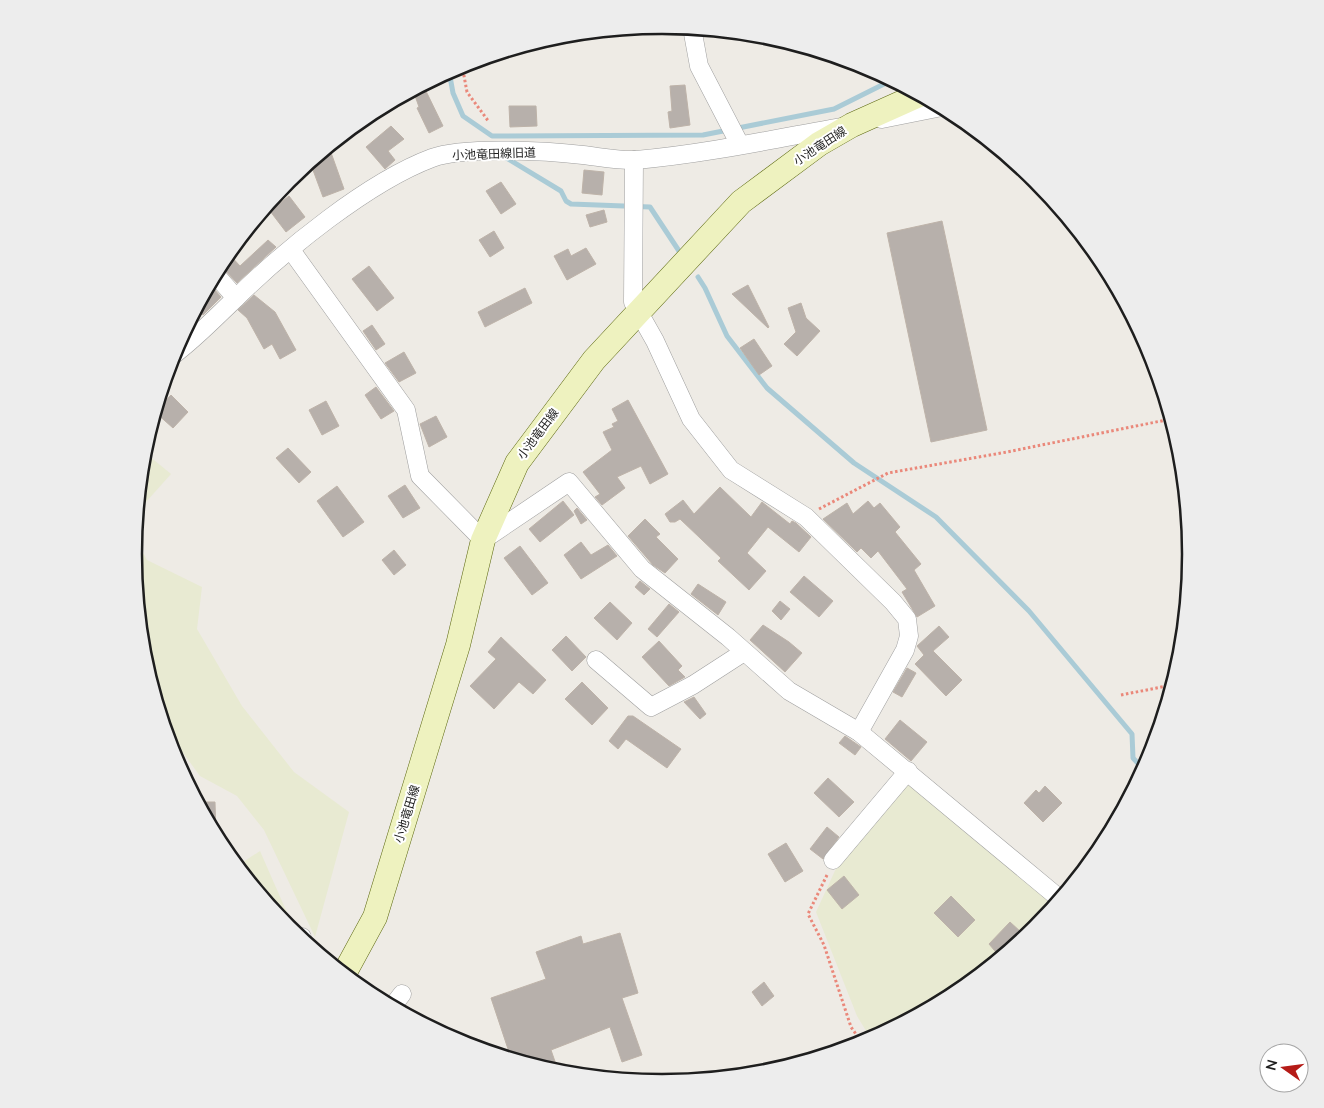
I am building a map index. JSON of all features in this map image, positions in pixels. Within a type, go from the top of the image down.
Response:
[{"type":"main road","name":"小池竜田線","points":[[347,968],[375,917],[458,644],[483,540],[517,463],[594,360],[741,202],[819,144],[852,125],[913,98]]},
{"type":"street","points":[[693,35],[699,66],[734,134]]},
{"type":"street","name":"小池竜田線旧道","points":[[186,344],[291,250],[356,199],[406,170],[434,157],[468,152],[556,152],[634,160],[734,134],[852,125],[932,109]]},
{"type":"street","points":[[634,160],[632,302],[655,341],[691,419],[731,470],[806,517],[893,602],[906,619],[909,636],[905,650],[859,732]]},
{"type":"street","points":[[291,250],[406,410],[420,476],[483,540],[568,482],[642,569],[789,691],[859,732],[1055,895]]},
{"type":"street","points":[[220,280],[236,298]]},
{"type":"street","points":[[596,660],[651,706],[693,685],[744,652]]},
{"type":"street","points":[[833,860],[908,772]]},
{"type":"path","points":[[463,73],[467,92],[489,122]]},
{"type":"path","points":[[806,517],[888,473],[1007,452],[1165,420]]},
{"type":"path","points":[[1121,695],[1166,686]]},
{"type":"path","points":[[833,860],[808,914],[824,945],[851,1027],[857,1036]]},
{"type":"green space","points":[[151,458],[171,474],[144,504]]},
{"type":"green space","points":[[142,551],[147,560],[202,587],[197,629],[242,706],[294,772],[349,812],[315,937],[264,830],[237,796],[200,776],[179,747],[159,689],[146,622]]},
{"type":"green space","points":[[908,777],[1050,900],[1030,922],[979,967],[922,1005],[867,1032],[857,1016],[816,912],[839,862]]},
{"type":"green space","points":[[260,851],[289,916],[271,897],[243,862]]},
{"type":"building","points":[[685,85],[690,125],[670,128],[668,112],[672,111],[670,86]]},
{"type":"building","points":[[426,90],[443,126],[429,133],[417,108],[419,107],[415,96]]},
{"type":"building","points":[[509,106],[536,106],[537,126],[510,127]]},
{"type":"building","points":[[391,126],[404,139],[388,151],[395,160],[385,169],[366,147]]},
{"type":"building","points":[[331,153],[344,189],[323,197],[313,169]]},
{"type":"building","points":[[584,170],[604,172],[602,195],[582,193]]},
{"type":"building","points":[[501,182],[516,204],[501,214],[486,191]]},
{"type":"building","points":[[289,196],[305,217],[286,232],[270,212]]},
{"type":"building","points":[[604,210],[607,222],[590,227],[586,215]]},
{"type":"building","points":[[942,221],[987,430],[931,442],[887,233]]},
{"type":"building","points":[[494,231],[504,248],[490,257],[479,240]]},
{"type":"building","points":[[268,240],[276,247],[237,283],[225,271],[233,259],[240,266]]},
{"type":"building","points":[[586,248],[596,264],[567,280],[554,256],[568,249],[571,256]]},
{"type":"building","points":[[369,266],[394,298],[377,311],[352,279]]},
{"type":"building","points":[[748,285],[769,327],[768,328],[732,294]]},
{"type":"building","points":[[525,288],[532,303],[485,327],[478,312]]},
{"type":"building","points":[[214,289],[221,297],[203,315],[201,313]]},
{"type":"building","points":[[254,295],[275,312],[296,350],[280,359],[272,344],[264,349],[247,318],[238,310]]},
{"type":"building","points":[[801,303],[806,318],[820,331],[797,356],[784,344],[796,332],[788,308]]},
{"type":"building","points":[[372,325],[385,344],[376,350],[363,331]]},
{"type":"building","points":[[754,339],[772,366],[759,375],[740,348]]},
{"type":"building","points":[[404,352],[416,373],[399,382],[385,363]]},
{"type":"building","points":[[376,387],[394,411],[381,419],[365,395]]},
{"type":"building","points":[[171,395],[188,412],[173,428],[160,416],[164,402]]},
{"type":"building","points":[[628,400],[668,474],[650,484],[641,466],[617,477],[625,488],[602,505],[595,497],[600,494],[583,472],[612,450],[603,432],[614,427],[612,424],[618,421],[612,409]]},
{"type":"building","points":[[326,401],[339,426],[322,435],[309,410]]},
{"type":"building","points":[[436,416],[447,437],[429,447],[420,424]]},
{"type":"building","points":[[288,448],[311,472],[299,483],[276,458]]},
{"type":"building","points":[[405,485],[420,508],[403,518],[388,496]]},
{"type":"building","points":[[337,486],[364,522],[343,537],[317,501]]},
{"type":"building","points":[[720,487],[751,517],[762,502],[790,524],[792,521],[796,523],[811,537],[799,552],[768,527],[747,553],[766,571],[749,590],[718,561],[721,558],[680,519],[670,522],[665,514],[683,500],[694,514]]},
{"type":"building","points":[[563,501],[574,515],[540,542],[529,529]]},
{"type":"building","points":[[868,501],[874,508],[880,503],[900,527],[895,532],[921,564],[914,570],[935,606],[917,617],[902,592],[907,589],[878,551],[871,558],[861,548],[857,552],[823,519],[847,503],[853,514]]},
{"type":"building","points":[[577,508],[587,520],[581,524],[574,511]]},
{"type":"building","points":[[645,519],[660,534],[656,537],[678,559],[665,573],[653,565],[628,536]]},
{"type":"building","points":[[581,542],[591,555],[608,545],[617,556],[581,579],[564,555]]},
{"type":"building","points":[[520,546],[548,583],[532,595],[504,558]]},
{"type":"building","points":[[394,550],[406,565],[394,575],[382,560]]},
{"type":"building","points":[[804,576],[833,601],[819,617],[790,592]]},
{"type":"building","points":[[640,581],[650,589],[644,595],[635,587]]},
{"type":"building","points":[[698,584],[726,602],[718,615],[691,594]]},
{"type":"building","points":[[780,601],[790,609],[781,620],[772,611]]},
{"type":"building","points":[[610,602],[632,623],[617,640],[594,618]]},
{"type":"building","points":[[669,604],[679,612],[657,637],[648,629]]},
{"type":"building","points":[[763,625],[802,653],[785,672],[750,640]]},
{"type":"building","points":[[939,626],[949,637],[933,651],[962,680],[946,696],[915,664],[924,655],[917,646]]},
{"type":"building","points":[[566,636],[586,657],[572,671],[552,650]]},
{"type":"building","points":[[501,637],[546,680],[533,694],[519,682],[494,709],[470,686],[496,659],[488,652]]},
{"type":"building","points":[[659,641],[682,666],[678,670],[685,677],[669,686],[642,657]]},
{"type":"building","points":[[907,668],[916,673],[902,697],[893,692]]},
{"type":"building","points":[[582,682],[608,708],[592,725],[565,699]]},
{"type":"building","points":[[694,697],[706,714],[700,719],[684,702]]},
{"type":"building","points":[[628,716],[633,716],[681,749],[667,768],[626,739],[618,749],[609,741]]},
{"type":"building","points":[[900,720],[927,742],[911,761],[885,739]]},
{"type":"building","points":[[845,736],[861,747],[855,755],[839,743]]},
{"type":"building","points":[[828,778],[854,802],[839,817],[814,793]]},
{"type":"building","points":[[1045,786],[1062,803],[1043,822],[1024,803],[1036,790],[1039,793]]},
{"type":"building","points":[[205,802],[215,802],[216,821]]},
{"type":"building","points":[[827,827],[839,837],[823,859],[810,849]]},
{"type":"building","points":[[786,843],[803,871],[785,882],[768,854]]},
{"type":"building","points":[[844,876],[859,895],[842,909],[827,890]]},
{"type":"building","points":[[951,896],[975,920],[958,937],[934,913]]},
{"type":"building","points":[[1010,922],[1020,931],[996,952],[989,944]]},
{"type":"building","points":[[620,933],[638,993],[622,998],[642,1055],[622,1062],[610,1027],[551,1050],[555,1063],[509,1051],[491,998],[546,979],[536,952],[581,936],[583,944]]},
{"type":"building","points":[[764,982],[774,996],[762,1006],[752,992]]},
{"type":"waterway","points":[[450,79],[453,93],[463,116],[492,136],[703,135],[834,109],[885,84]]},
{"type":"waterway","points":[[505,157],[561,191],[566,201],[571,204],[650,207],[679,251]]},
{"type":"waterway","points":[[698,277],[727,336],[767,388],[854,463],[936,517],[1029,611],[1132,734],[1133,758],[1138,764]]}]
